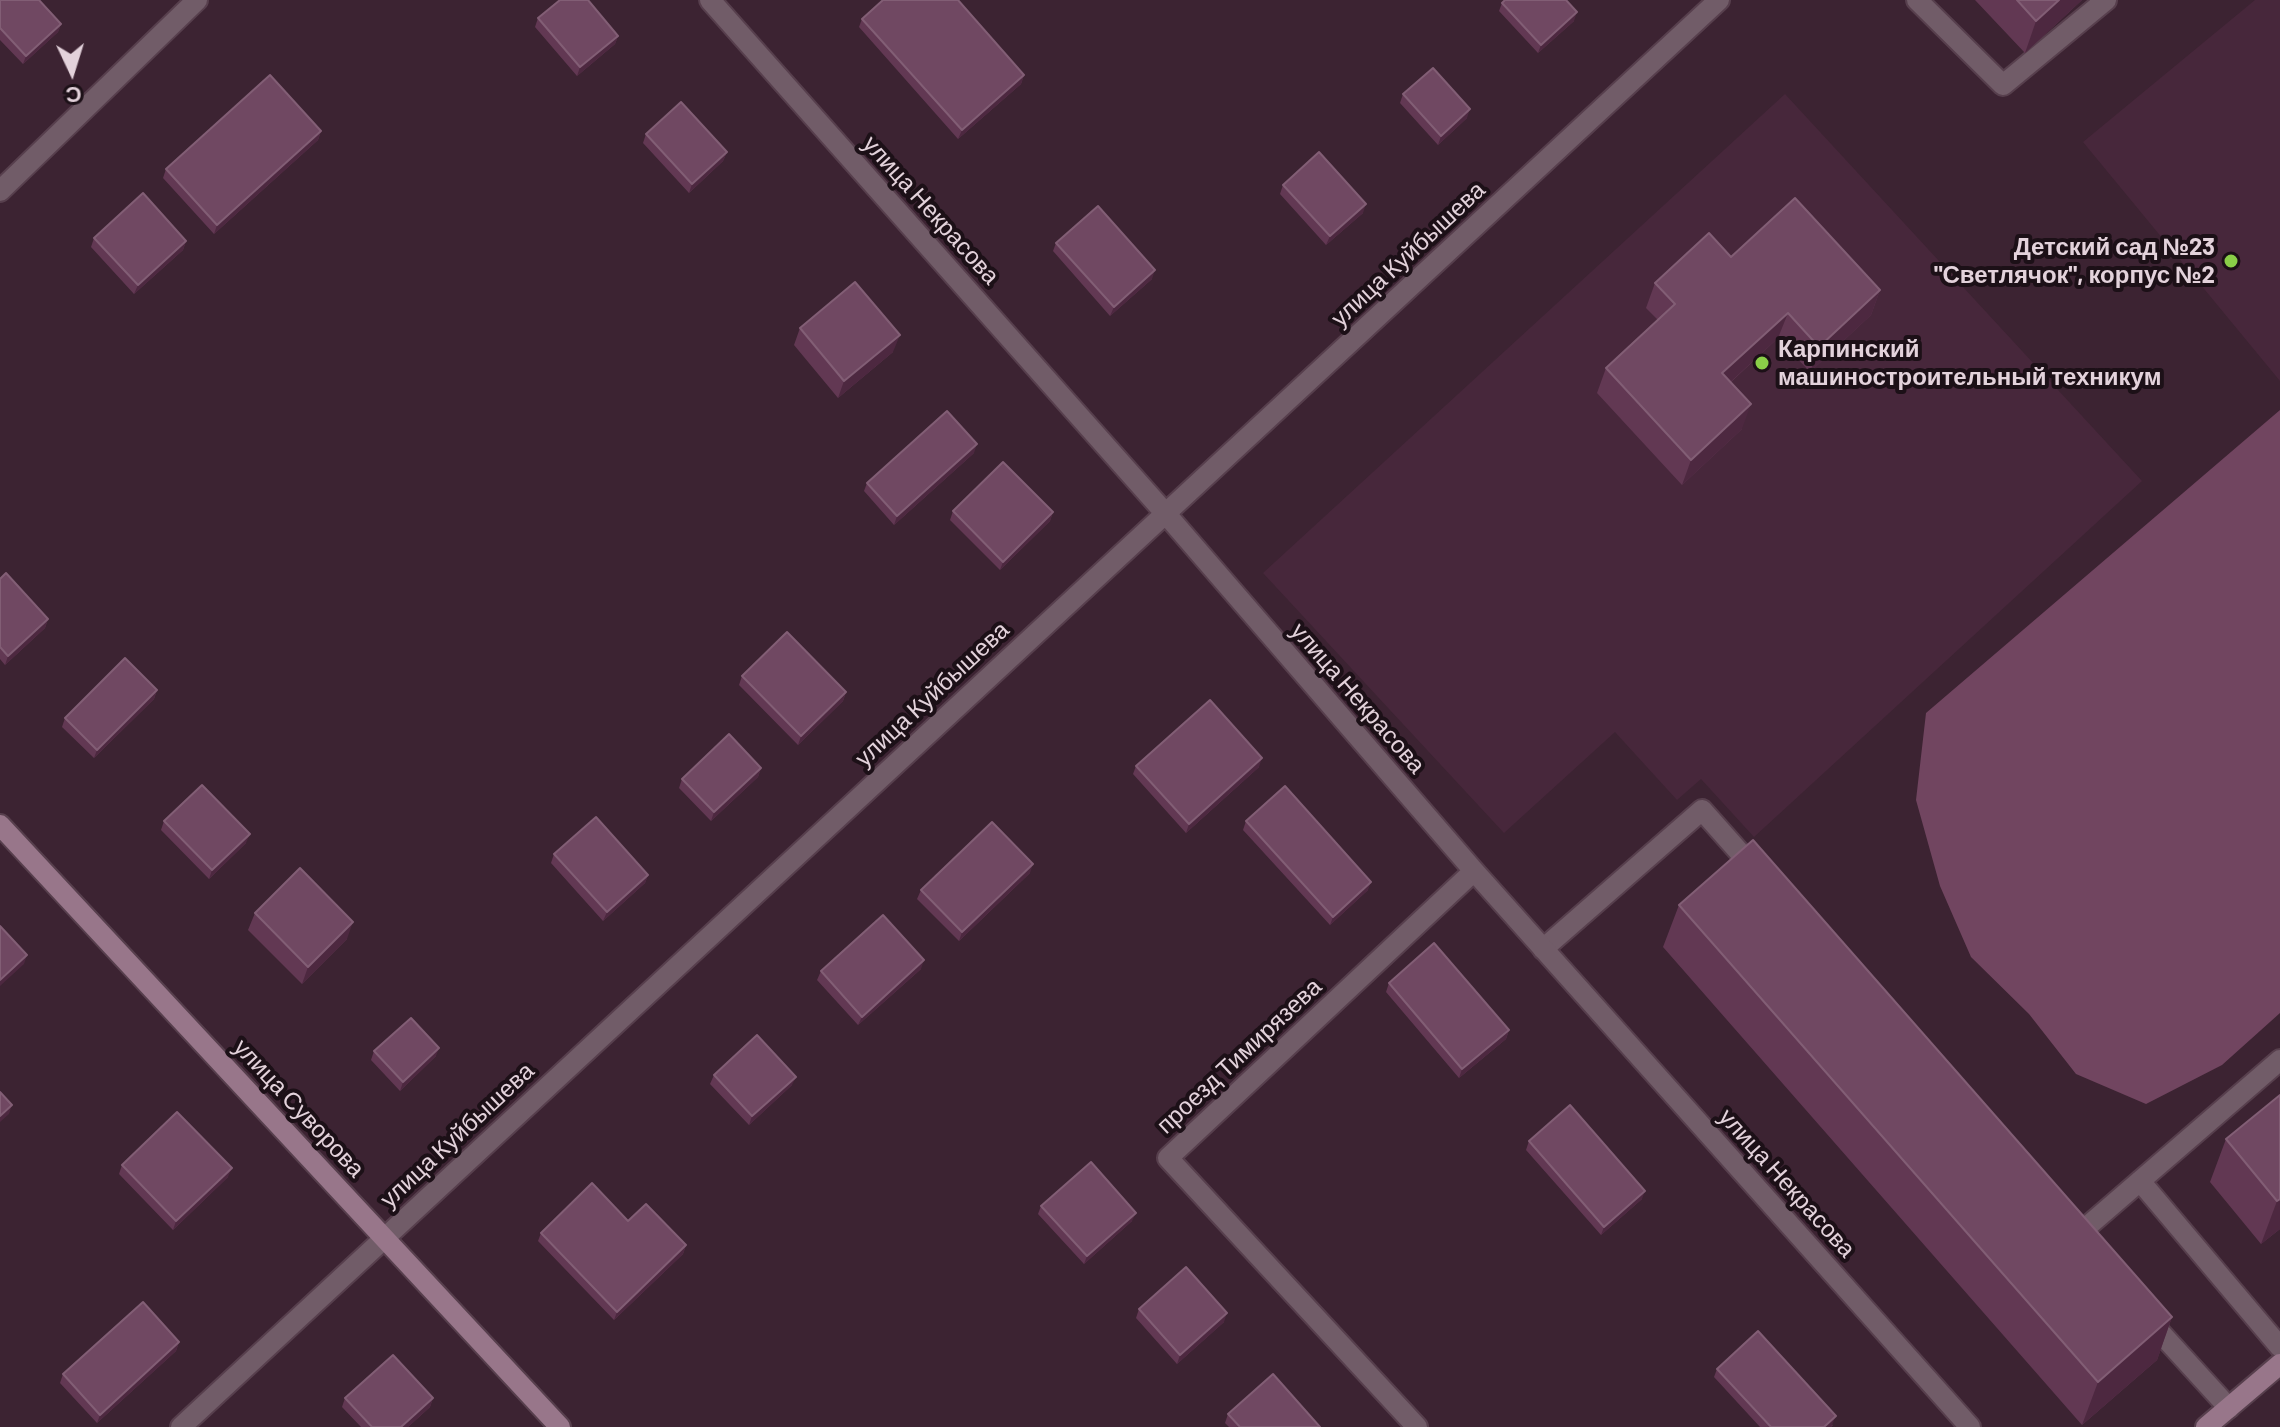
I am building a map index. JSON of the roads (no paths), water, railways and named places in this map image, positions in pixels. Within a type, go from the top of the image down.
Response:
[{"type":"street","points":[[0,191],[197,0]]},
{"type":"street","name":"улица Некрасова","points":[[710,0],[1166,514],[1474,871],[1970,1427]]},
{"type":"street","name":"улица Куйбышева","points":[[181,1427],[1719,0]]},
{"type":"street","points":[[1917,0],[2003,85],[2106,0]]},
{"type":"street","points":[[1543,949],[1702,810],[1775,893]]},
{"type":"street","name":"улица Суворова","points":[[0,825],[560,1427]]},
{"type":"street","name":"проезд Тимирязева","points":[[1417,1427],[1168,1158],[1474,871]]},
{"type":"street","points":[[2053,1214],[2079,1243],[2140,1181],[2280,1060]]},
{"type":"street","points":[[2140,1181],[2280,1347]]},
{"type":"street","points":[[2135,1304],[2229,1408]]},
{"type":"street","points":[[2206,1427],[2280,1364]]},
{"type":"place","name":"Детский сад №23 \"Светлячок\", корпус №2","points":[[2231,261]]},
{"type":"place","name":"Карпинский машиностроительный техникум","points":[[1762,363]]}]
